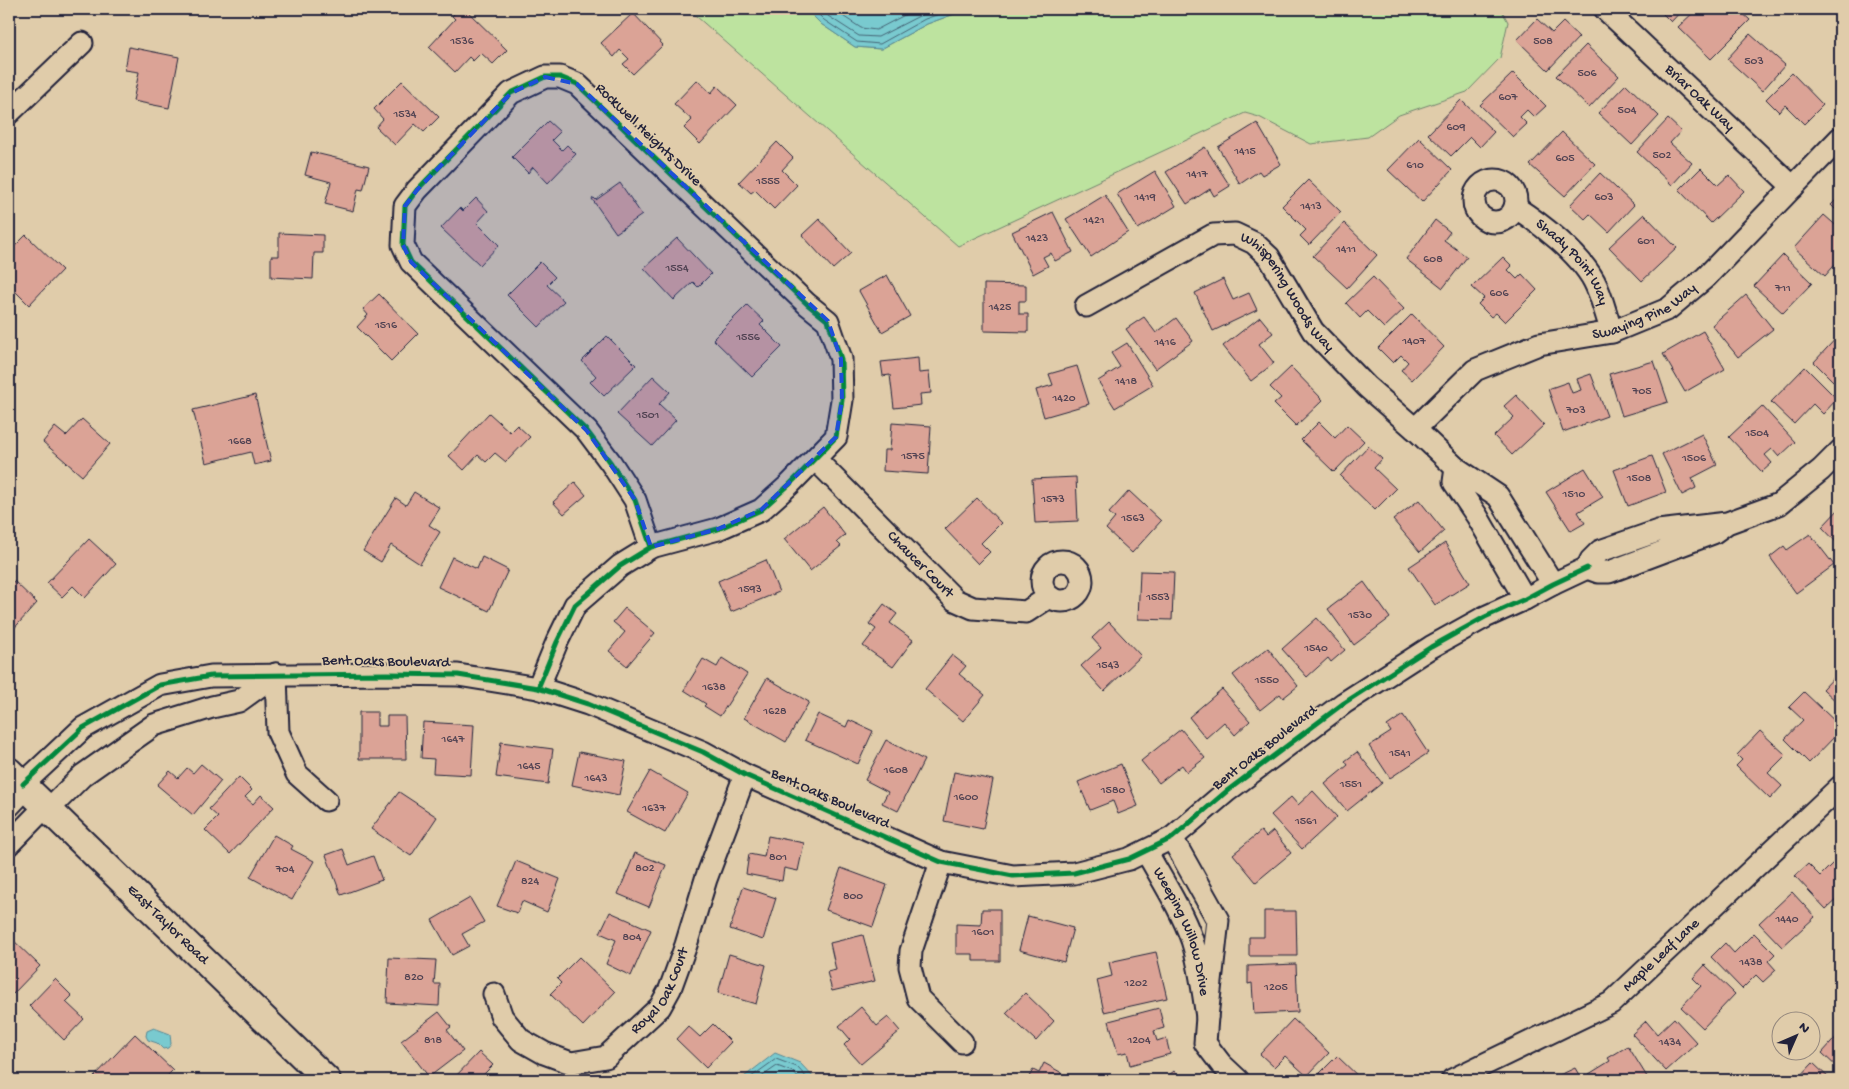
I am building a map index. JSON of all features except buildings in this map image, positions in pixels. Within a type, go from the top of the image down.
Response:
[{"type":"main road","name":"East Taylor Road","points":[[17,787],[46,808],[327,1080]]},
{"type":"street","name":"Briar Oak Way","points":[[1605,9],[1793,187]]},
{"type":"street","points":[[9,113],[82,43]]},
{"type":"street","name":"Rockwell Heights Drive","points":[[538,688],[556,642],[575,605],[620,566],[651,547],[718,529],[761,510],[815,459],[836,436],[842,400],[841,359],[828,321],[807,304],[577,84],[560,77],[545,76],[510,94],[417,190],[406,206],[403,245],[411,262],[587,431],[635,500],[651,547]]},
{"type":"street","name":"Swaying Pine Way","points":[[1416,429],[1475,370],[1539,344],[1612,332],[1668,309],[1706,278],[1840,138]]},
{"type":"street","name":"Shady Point Way","points":[[1515,207],[1538,222],[1579,260],[1594,281],[1612,332]]},
{"type":"street","name":"Whispering Woods Way","points":[[1086,306],[1213,236],[1234,234],[1254,243],[1269,257],[1313,331],[1367,387],[1416,429],[1456,468],[1498,496],[1553,584]]},
{"type":"street","name":"Bent Oaks Boulevard","points":[[17,787],[83,728],[160,685],[211,676],[276,674],[458,676],[538,688],[588,704],[703,752],[745,775],[941,862],[1013,876],[1074,873],[1129,859],[1172,838],[1227,792],[1344,703],[1439,643],[1485,617],[1525,600],[1586,568],[1600,551],[1658,531],[1728,523],[1779,504],[1821,470],[1840,451]]},
{"type":"street","name":"Chaucer Court","points":[[815,459],[955,600],[973,608],[1026,612],[1049,597]]},
{"type":"street","points":[[1456,468],[1454,482],[1477,516],[1525,600]]},
{"type":"street","points":[[276,674],[278,732],[297,774],[326,800]]},
{"type":"street","points":[[9,844],[84,775],[154,725],[212,707],[239,701],[276,674]]},
{"type":"street","name":"Royal Oak Court","points":[[494,994],[502,1017],[521,1040],[544,1053],[572,1063],[606,1057],[660,1007],[670,989],[686,945],[706,879],[745,775]]},
{"type":"street","name":"Maple Leaf Lane","points":[[1452,1080],[1611,1002],[1840,787]]},
{"type":"street","name":"Weeping Willow Drive","points":[[1172,838],[1218,920],[1205,1043],[1221,1064],[1238,1080]]},
{"type":"street","name":"Weeping Willow Drive","points":[[1146,851],[1179,909],[1192,940],[1198,961],[1207,1016]]},
{"type":"street","points":[[941,862],[911,951],[910,968],[918,998],[962,1042]]},
{"type":"highlighted area","points":[[545,77],[577,84],[828,321],[835,339],[841,359],[842,400],[836,437],[761,510],[718,529],[651,547],[635,500],[587,431],[411,262],[403,245],[405,206],[417,190],[511,93]]},
{"type":"green space","points":[[688,9],[806,9],[821,24],[855,47],[881,49],[927,24],[968,9],[1501,9],[1508,22],[1500,58],[1467,92],[1399,115],[1368,137],[1311,144],[1259,117],[1245,113],[958,246]]},
{"type":"water","points":[[806,9],[968,9],[927,24],[881,49],[855,47],[821,24]]},
{"type":"water","points":[[154,1028],[170,1034],[171,1044],[168,1048],[163,1049],[157,1043],[148,1040],[146,1036],[147,1031]]},
{"type":"water","points":[[775,1053],[800,1063],[816,1080],[740,1080]]},
{"type":"cycle path","points":[[538,688],[575,605],[620,566],[651,547],[718,529],[761,510],[789,485],[836,437],[842,400],[841,359],[828,321],[807,304],[577,84],[560,77],[545,77],[511,93],[417,190],[405,206],[403,245],[411,262],[587,431],[635,500],[651,547]]},
{"type":"cycle path","points":[[23,784],[83,728],[160,685],[211,676],[458,675],[538,688],[588,704],[703,752],[745,775],[941,862],[1013,876],[1074,873],[1129,859],[1172,838],[1227,791],[1344,703],[1431,647],[1485,617],[1587,568]]}]
